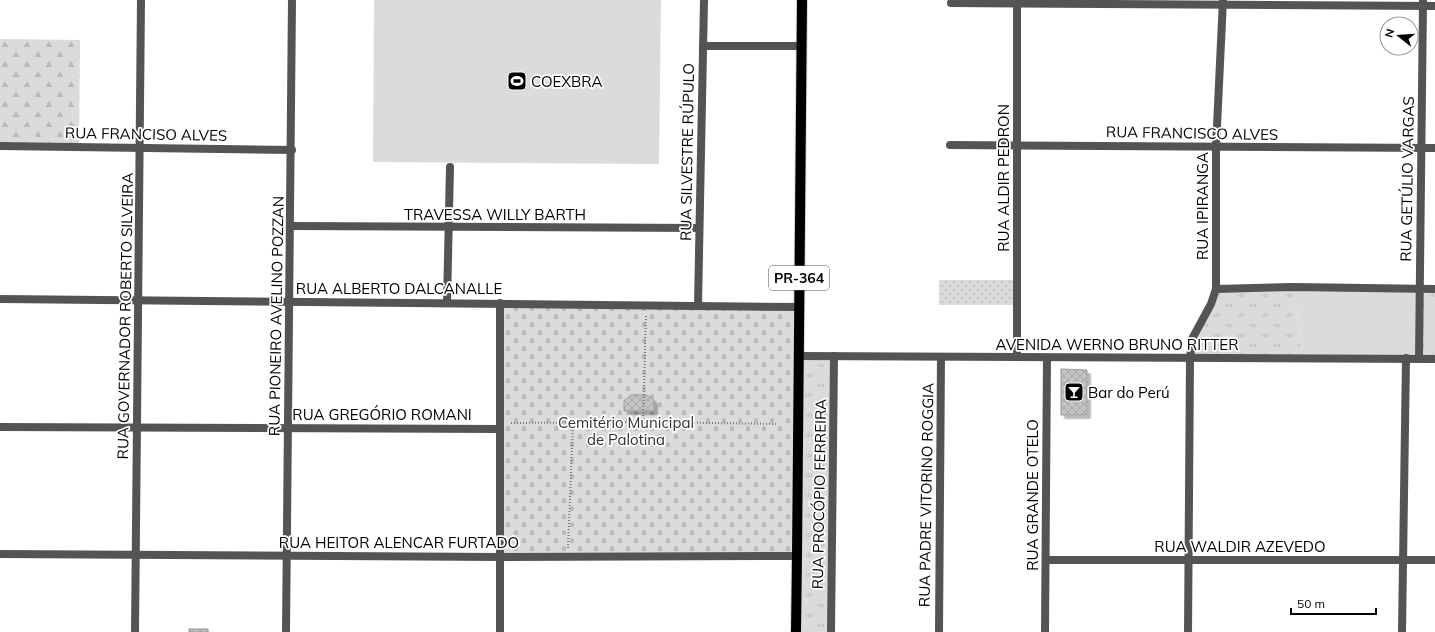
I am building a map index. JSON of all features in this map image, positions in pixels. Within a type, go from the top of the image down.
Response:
[{"type":"main road","name":"PR-364","points":[[796,632],[802,0]]},
{"type":"street","name":"RUA GOVERNADOR ROBERTO SILVEIRA","points":[[135,632],[142,0]]},
{"type":"street","name":"RUA PIONEIRO AVELINO POZZAN","points":[[286,632],[292,150],[292,0]]},
{"type":"street","name":"RUA SILVESTRE RÚPULO","points":[[698,305],[704,0]]},
{"type":"street","name":"RUA ALDIR PEDRON","points":[[1016,357],[1017,2]]},
{"type":"street","name":"RUA IPIRANGA","points":[[1188,632],[1190,359],[1192,339],[1211,304],[1216,289],[1216,147],[1222,2]]},
{"type":"street","points":[[952,3],[1423,3],[1435,6]]},
{"type":"street","name":"RUA GETÚLIO VARGAS","points":[[1419,359],[1423,3]]},
{"type":"street","points":[[703,46],[801,46]]},
{"type":"street","name":"RUA FRANCISCO ALVES","points":[[950,145],[1435,148]]},
{"type":"street","name":"RUA FRANCISO ALVES","points":[[0,146],[292,150]]},
{"type":"street","points":[[447,303],[450,166]]},
{"type":"street","name":"TRAVESSA WILLY BARTH","points":[[291,226],[449,228],[699,228]]},
{"type":"street","points":[[1216,289],[1292,287],[1435,289]]},
{"type":"street","name":"RUA ALBERTO DALCANALLE","points":[[0,299],[799,307]]},
{"type":"street","points":[[500,303],[500,632]]},
{"type":"street","name":"AVENIDA WERNO BRUNO RITTER","points":[[798,356],[1435,359]]},
{"type":"street","name":"RUA PROCÓPIO FERREIRA","points":[[831,632],[834,356]]},
{"type":"street","name":"RUA PADRE VITORINO ROGGIA","points":[[939,632],[941,357]]},
{"type":"street","name":"RUA GRANDE OTELO","points":[[1045,632],[1047,358]]},
{"type":"street","points":[[1402,632],[1406,358]]},
{"type":"street","name":"RUA GREGÓRIO ROMANI","points":[[0,427],[499,429]]},
{"type":"street","name":"RUA HEITOR ALENCAR FURTADO","points":[[0,554],[499,557],[797,556]]},
{"type":"street","name":"RUA WALDIR AZEVEDO","points":[[1046,560],[1435,560]]},
{"type":"path","points":[[643,422],[646,305]]},
{"type":"path","points":[[568,549],[573,422]]},
{"type":"path","points":[[511,424],[643,422],[778,424]]},
{"type":"green space","name":"COEXBRA","points":[[374,0],[661,0],[659,164],[373,162]]},
{"type":"green space","points":[[0,39],[80,40],[79,147],[0,146]]},
{"type":"green space","points":[[939,280],[1017,280],[1017,305],[939,305]]},
{"type":"green space","points":[[1293,287],[1303,359],[1190,359],[1192,339],[1216,289]]},
{"type":"green space","points":[[1293,287],[1420,288],[1419,359],[1303,359]]},
{"type":"green space","points":[[1420,288],[1435,289],[1435,359],[1419,359]]},
{"type":"green space","points":[[1429,300],[1435,300],[1435,344],[1429,344]]},
{"type":"green space","name":"Cemitério Municipal de Palotina","points":[[500,303],[799,307],[797,556],[499,557]]},
{"type":"green space","points":[[798,356],[834,356],[831,632],[796,632]]},
{"type":"building","name":"Bar do Perú","points":[[1061,369],[1087,370],[1087,415],[1061,415]]},
{"type":"building","points":[[631,395],[646,395],[652,398],[654,401],[654,411],[624,411],[624,401]]},
{"type":"building","points":[[189,629],[208,629],[208,632],[189,632]]},
{"type":"place","name":"COEXBRA","points":[[517,81]]},
{"type":"place","name":"Bar do Perú","points":[[1074,392]]}]
